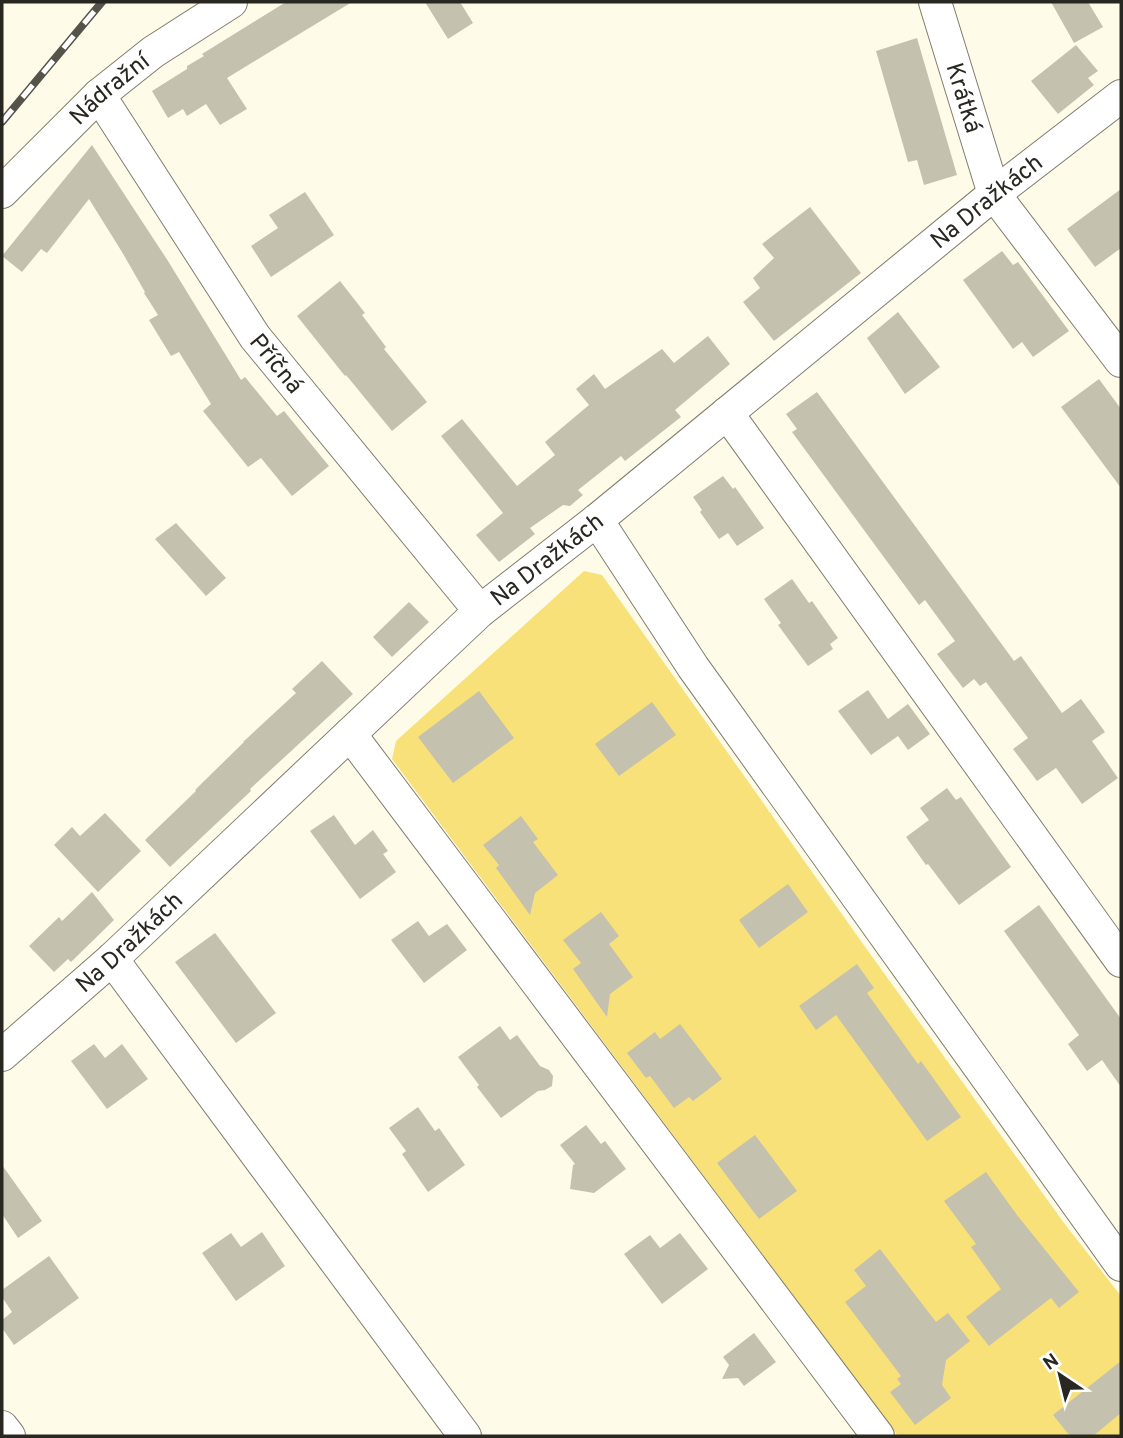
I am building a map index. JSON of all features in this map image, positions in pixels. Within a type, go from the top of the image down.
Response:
[{"type":"street","name":"Nádražní","points":[[2,192],[99,95],[153,52],[231,2]]},
{"type":"street","name":"Krátká","points":[[935,2],[994,194]]},
{"type":"street","name":"Příčná","points":[[99,95],[256,337],[480,611]]},
{"type":"street","name":"Na Dražkách","points":[[2,1055],[112,959],[480,611],[597,520],[994,194],[1121,96]]},
{"type":"street","points":[[994,194],[1121,361]]},
{"type":"street","points":[[727,413],[1121,961]]},
{"type":"street","points":[[597,520],[693,667],[1121,1265]]},
{"type":"street","points":[[350,734],[878,1436]]},
{"type":"street","points":[[112,959],[465,1436]]},
{"type":"street","points":[[2,1427],[9,1436]]},
{"type":"shaded area","points":[[584,571],[602,575],[863,944],[1064,1223],[1121,1296],[1121,1436],[898,1436],[392,759],[396,741]]},
{"type":"building","points":[[286,2],[352,2],[227,78],[247,109],[220,125],[206,104],[187,116],[183,109],[168,118],[152,91],[187,69],[187,66],[204,56],[202,54]]},
{"type":"building","points":[[425,2],[460,2],[473,23],[448,39]]},
{"type":"building","points":[[1051,2],[1088,2],[1103,27],[1074,43]]},
{"type":"building","points":[[917,38],[957,175],[924,185],[917,160],[908,162],[876,51]]},
{"type":"building","points":[[1076,45],[1098,71],[1088,78],[1094,85],[1058,114],[1031,81]]},
{"type":"building","points":[[92,145],[241,380],[245,377],[277,416],[284,411],[329,466],[292,496],[261,458],[248,467],[203,411],[211,404],[179,352],[171,356],[149,320],[158,315],[89,199],[47,253],[41,249],[22,272],[2,256]]},
{"type":"building","points":[[1121,189],[1121,248],[1095,267],[1067,229]]},
{"type":"building","points":[[305,192],[334,235],[271,277],[251,246],[278,228],[269,215]]},
{"type":"building","points":[[810,207],[861,273],[774,341],[743,302],[760,288],[753,278],[774,258],[762,244]]},
{"type":"building","points":[[1002,251],[1013,265],[1018,262],[1069,331],[1033,357],[1022,342],[1013,349],[963,280]]},
{"type":"building","points":[[340,281],[365,313],[362,315],[386,347],[384,349],[427,402],[392,431],[297,316]]},
{"type":"building","points":[[898,312],[940,367],[905,394],[867,338]]},
{"type":"building","points":[[708,336],[730,364],[675,410],[681,417],[625,461],[621,456],[578,490],[583,495],[570,506],[563,505],[530,528],[535,534],[499,562],[476,535],[503,513],[441,436],[462,419],[517,486],[555,455],[545,442],[589,405],[576,389],[594,374],[605,389],[662,349],[674,363]]},
{"type":"building","points":[[1099,379],[1121,409],[1121,488],[1061,407]]},
{"type":"building","points":[[817,392],[1014,661],[1021,656],[1062,713],[1081,699],[1105,732],[1092,741],[1118,778],[1082,804],[1056,768],[1037,781],[1013,749],[1028,738],[986,682],[980,686],[974,679],[963,688],[937,654],[955,641],[925,600],[919,605],[792,432],[797,429],[786,414]]},
{"type":"building","points":[[723,476],[733,489],[735,487],[764,528],[737,546],[728,533],[719,539],[693,497]]},
{"type":"building","points":[[176,523],[226,578],[206,596],[155,539]]},
{"type":"building","points":[[792,579],[809,603],[812,601],[838,638],[830,644],[833,649],[808,666],[778,625],[781,623],[764,599]]},
{"type":"building","points":[[409,602],[429,622],[392,657],[373,637]]},
{"type":"building","points":[[322,661],[353,694],[170,867],[145,840],[296,693],[292,689]]},
{"type":"building","points":[[868,690],[888,719],[908,704],[930,734],[908,750],[898,736],[871,755],[838,711]]},
{"type":"building","points":[[479,691],[514,738],[453,783],[418,737]]},
{"type":"building","points":[[652,702],[676,735],[619,776],[595,744]]},
{"type":"building","points":[[947,788],[956,800],[961,797],[1011,867],[959,905],[906,837],[929,820],[920,808]]},
{"type":"building","points":[[105,813],[141,851],[98,892],[54,845],[72,827],[80,836]]},
{"type":"building","points":[[334,815],[355,845],[373,830],[388,851],[383,854],[396,872],[360,899],[310,831]]},
{"type":"building","points":[[521,816],[538,839],[533,842],[558,875],[535,893],[530,915],[496,868],[499,865],[483,845]]},
{"type":"building","points":[[788,884],[808,912],[759,948],[739,920]]},
{"type":"building","points":[[92,892],[114,920],[71,962],[68,959],[54,972],[29,946],[59,917],[62,921]]},
{"type":"building","points":[[1039,905],[1121,1019],[1121,1087],[1102,1060],[1087,1071],[1068,1044],[1079,1035],[1004,931]]},
{"type":"building","points":[[601,912],[619,936],[609,944],[633,977],[610,994],[607,1017],[573,969],[581,963],[563,940]]},
{"type":"building","points":[[418,921],[429,936],[447,924],[467,950],[424,983],[391,940]]},
{"type":"building","points":[[215,933],[276,1013],[236,1043],[175,962]]},
{"type":"building","points":[[857,964],[874,988],[867,993],[918,1064],[921,1061],[961,1117],[927,1141],[836,1015],[816,1030],[799,1006]]},
{"type":"building","points":[[680,1024],[722,1079],[693,1101],[689,1097],[674,1108],[650,1076],[646,1078],[627,1053],[655,1032],[660,1039]]},
{"type":"building","points":[[500,1026],[510,1040],[517,1035],[540,1066],[549,1070],[553,1076],[552,1086],[538,1091],[501,1118],[458,1057]]},
{"type":"building","points":[[94,1044],[105,1058],[122,1044],[148,1079],[107,1109],[71,1061]]},
{"type":"building","points":[[418,1107],[435,1131],[439,1128],[465,1165],[428,1192],[402,1154],[406,1151],[389,1128]]},
{"type":"building","points":[[586,1125],[601,1144],[605,1141],[626,1169],[594,1193],[570,1189],[575,1164],[560,1145]]},
{"type":"building","points":[[755,1135],[797,1191],[759,1219],[717,1163]]},
{"type":"building","points":[[2,1165],[42,1221],[18,1238],[2,1214]]},
{"type":"building","points":[[986,1172],[1079,1292],[1059,1308],[1051,1298],[989,1346],[966,1317],[1001,1289],[971,1247],[976,1244],[944,1201]]},
{"type":"building","points":[[262,1232],[285,1266],[236,1301],[202,1253],[231,1233],[241,1247]]},
{"type":"building","points":[[680,1233],[708,1269],[662,1304],[624,1254],[650,1235],[660,1248]]},
{"type":"building","points":[[880,1249],[936,1322],[948,1313],[970,1341],[946,1360],[942,1385],[951,1398],[915,1425],[890,1392],[901,1384],[897,1379],[901,1376],[845,1302],[866,1286],[854,1270]]},
{"type":"building","points":[[49,1256],[79,1298],[14,1345],[2,1328],[2,1320],[12,1312],[2,1297],[2,1290]]},
{"type":"building","points":[[754,1333],[776,1362],[744,1386],[738,1378],[722,1379],[729,1365],[723,1357]]},
{"type":"building","points":[[1121,1361],[1121,1413],[1093,1436],[1070,1436],[1053,1415]]},
{"type":"railway","points":[[2,122],[102,2]]}]
